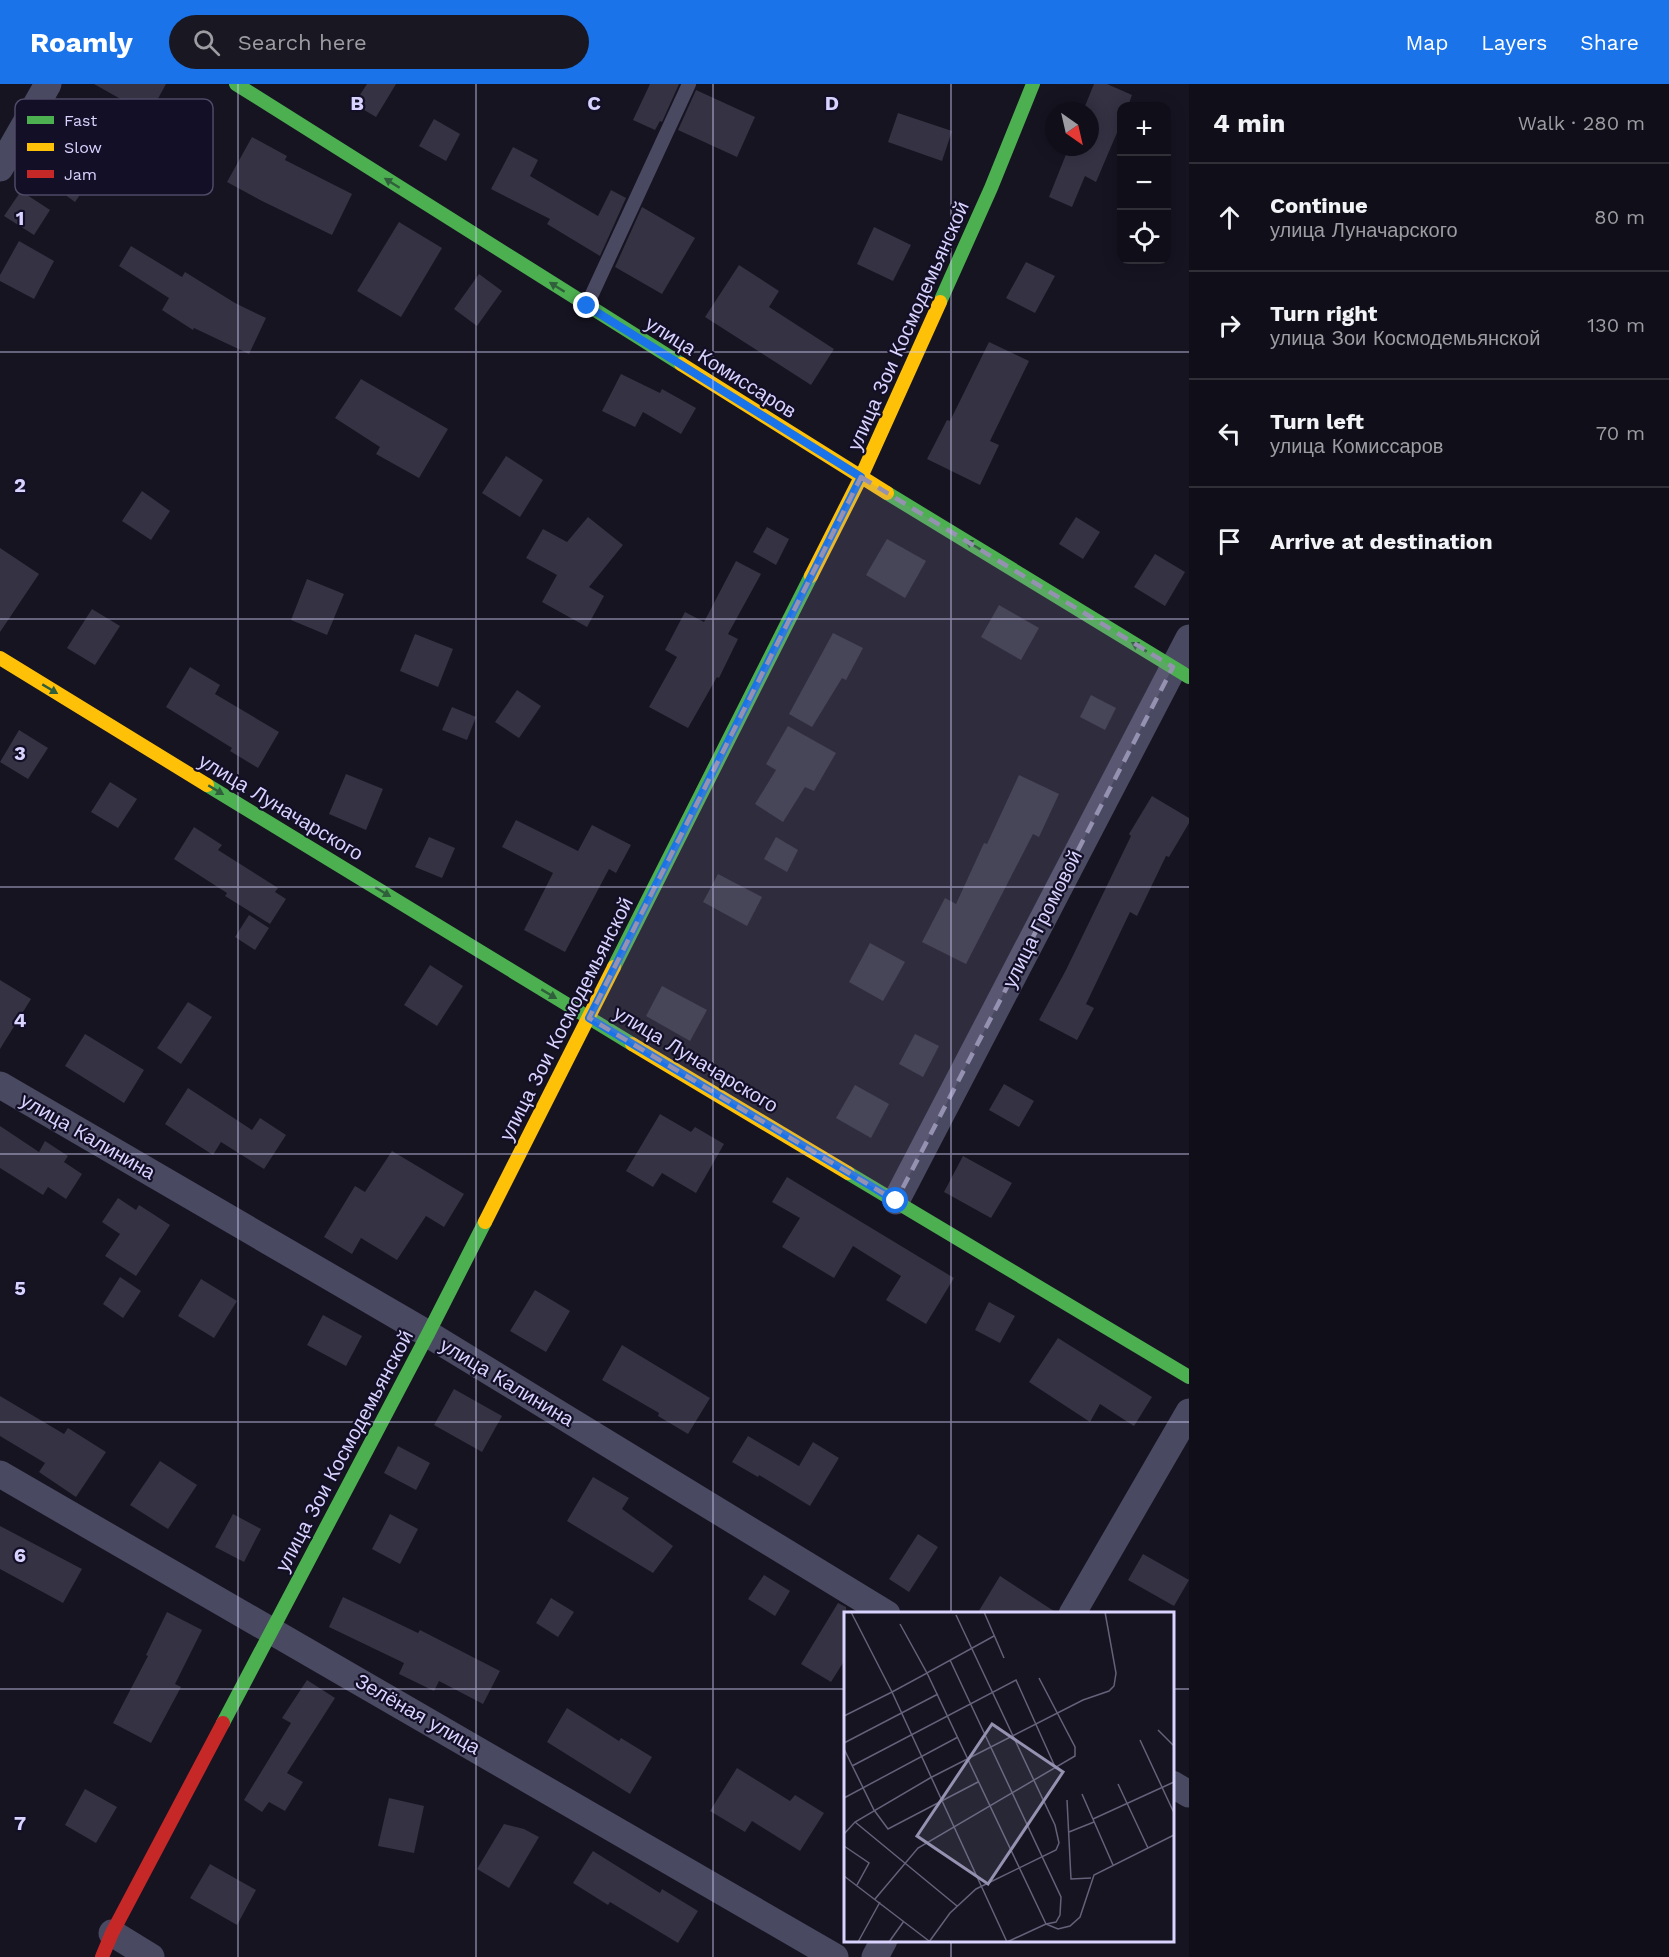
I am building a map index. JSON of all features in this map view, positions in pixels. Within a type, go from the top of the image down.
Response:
[{"type":"main road","name":"улица Комиссаров","points":[[236,84],[861,477],[1181,672]]},
{"type":"main road","name":"улица Зои Космодемьянской","points":[[107,1945],[428,1334],[861,477],[991,188],[1033,84]]},
{"type":"main road","name":"улица Луначарского","points":[[0,658],[589,1018],[1189,1377]]},
{"type":"street","points":[[39,99],[48,84]]},
{"type":"street","points":[[0,168],[15,142]]},
{"type":"street","name":"улица Громовой","points":[[896,1201],[1181,672],[1189,638]]},
{"type":"street","name":"улица Калинина","points":[[0,1085],[428,1334],[883,1612]]},
{"type":"street","points":[[1073,1612],[1189,1412]]},
{"type":"street","name":"Зелёная улица","points":[[0,1474],[835,1957]]},
{"type":"street","points":[[1174,1785],[1189,1794]]},
{"type":"street","points":[[875,1957],[883,1942]]},
{"type":"street","points":[[107,1945],[151,1957]]},
{"type":"lane","points":[[587,306],[689,84]]},
{"type":"highlighted area","points":[[861,477],[1173,667],[896,1201],[589,1018]]},
{"type":"building","points":[[94,84],[166,84],[158,99],[121,99]]},
{"type":"building","points":[[367,84],[396,84],[376,117],[354,104]]},
{"type":"building","points":[[650,84],[679,84],[662,122],[660,121],[655,130],[633,120]]},
{"type":"building","points":[[1094,84],[1107,84],[1132,95],[1129,102],[1117,102],[1117,133],[1096,182],[1085,176],[1072,207],[1049,197],[1065,156],[1099,156],[1099,102],[1087,102]]},
{"type":"building","points":[[696,90],[755,117],[737,157],[678,130]]},
{"type":"building","points":[[898,113],[952,131],[942,161],[888,142]]},
{"type":"building","points":[[434,119],[460,134],[446,161],[419,146]]},
{"type":"building","points":[[252,137],[287,156],[285,160],[352,194],[332,235],[227,182]]},
{"type":"building","points":[[513,147],[538,160],[530,176],[598,216],[611,190],[626,198],[600,256],[547,224],[550,219],[491,189]]},
{"type":"building","points":[[18,195],[27,195],[50,210],[34,235],[4,216]]},
{"type":"building","points":[[65,195],[80,195],[75,202]]},
{"type":"building","points":[[642,207],[695,238],[662,294],[615,267]]},
{"type":"building","points":[[399,222],[442,248],[401,317],[357,291]]},
{"type":"building","points":[[874,227],[911,245],[893,281],[857,264]]},
{"type":"building","points":[[19,241],[54,261],[34,299],[0,281],[0,275]]},
{"type":"building","points":[[131,246],[182,277],[185,272],[235,303],[266,318],[249,354],[194,328],[193,330],[162,310],[169,298],[119,266]]},
{"type":"building","points":[[1026,262],[1055,276],[1035,313],[1006,298]]},
{"type":"building","points":[[739,265],[779,291],[769,307],[834,349],[811,385],[705,317]]},
{"type":"building","points":[[479,274],[502,291],[477,326],[454,309]]},
{"type":"building","points":[[989,342],[1029,361],[990,441],[999,445],[980,485],[927,459],[947,420],[950,421]]},
{"type":"building","points":[[621,374],[660,393],[662,389],[696,408],[681,434],[643,412],[635,427],[602,411]]},
{"type":"building","points":[[361,379],[448,429],[419,478],[376,454],[380,447],[335,418]]},
{"type":"building","points":[[506,456],[543,480],[520,517],[482,493]]},
{"type":"building","points":[[142,491],[170,511],[151,540],[122,521]]},
{"type":"building","points":[[588,517],[623,545],[589,587],[604,596],[587,627],[542,602],[557,575],[526,558],[543,529],[567,542]]},
{"type":"building","points":[[1076,517],[1100,532],[1083,559],[1059,544]]},
{"type":"building","points":[[767,527],[789,539],[776,565],[753,552]]},
{"type":"building","points":[[887,539],[926,561],[905,598],[866,575]]},
{"type":"building","points":[[0,548],[39,574],[0,632]]},
{"type":"building","points":[[1155,554],[1185,572],[1165,606],[1134,587]]},
{"type":"building","points":[[736,561],[761,574],[728,634],[738,639],[719,678],[717,677],[688,728],[649,707],[677,657],[665,650],[685,612],[704,622]]},
{"type":"building","points":[[307,579],[344,594],[327,635],[291,620]]},
{"type":"building","points":[[999,605],[1039,628],[1021,660],[981,637]]},
{"type":"building","points":[[92,609],[120,626],[95,665],[67,648]]},
{"type":"building","points":[[833,633],[863,648],[846,680],[842,678],[812,727],[789,714]]},
{"type":"building","points":[[415,634],[453,649],[438,687],[400,671]]},
{"type":"building","points":[[190,667],[220,685],[215,694],[279,732],[258,768],[230,751],[232,748],[166,707]]},
{"type":"building","points":[[517,690],[541,706],[519,738],[495,722]]},
{"type":"building","points":[[1091,695],[1116,708],[1105,730],[1080,717]]},
{"type":"building","points":[[452,707],[476,717],[467,740],[442,730]]},
{"type":"building","points":[[788,726],[836,753],[814,791],[805,787],[783,822],[755,804],[776,770],[766,764]]},
{"type":"building","points":[[19,730],[48,748],[28,779],[0,762]]},
{"type":"building","points":[[346,774],[383,789],[366,830],[329,814]]},
{"type":"building","points":[[1019,775],[1059,794],[1039,837],[1033,834],[966,964],[922,942],[945,898],[956,904]]},
{"type":"building","points":[[110,782],[137,799],[118,828],[91,812]]},
{"type":"building","points":[[1152,796],[1189,818],[1189,823],[1169,857],[1166,856],[1137,916],[1130,912],[1086,1004],[1094,1008],[1077,1040],[1039,1020],[1131,836],[1129,834]]},
{"type":"building","points":[[516,820],[578,851],[592,825],[631,845],[616,873],[609,869],[565,952],[524,930],[553,873],[502,847]]},
{"type":"building","points":[[194,827],[222,845],[218,850],[278,888],[275,892],[286,899],[270,924],[225,896],[227,893],[174,859]]},
{"type":"building","points":[[429,837],[455,848],[442,878],[415,867]]},
{"type":"building","points":[[776,837],[798,850],[787,872],[764,859]]},
{"type":"building","points":[[718,874],[762,897],[747,926],[703,902]]},
{"type":"building","points":[[249,915],[269,928],[255,950],[235,937]]},
{"type":"building","points":[[870,943],[905,962],[883,1001],[849,982]]},
{"type":"building","points":[[430,965],[463,986],[437,1026],[404,1005]]},
{"type":"building","points":[[0,980],[31,999],[0,1049]]},
{"type":"building","points":[[662,986],[707,1010],[690,1041],[646,1016]]},
{"type":"building","points":[[188,1002],[212,1017],[181,1064],[157,1048]]},
{"type":"building","points":[[85,1034],[144,1070],[124,1103],[65,1066]]},
{"type":"building","points":[[915,1034],[939,1046],[923,1077],[899,1064]]},
{"type":"building","points":[[1004,1084],[1034,1101],[1019,1127],[989,1110]]},
{"type":"building","points":[[855,1085],[889,1104],[871,1138],[836,1118]]},
{"type":"building","points":[[188,1088],[252,1130],[260,1118],[286,1135],[264,1169],[221,1142],[213,1155],[165,1124]]},
{"type":"building","points":[[660,1114],[691,1132],[695,1127],[724,1144],[696,1193],[662,1173],[653,1187],[626,1171]]},
{"type":"building","points":[[0,1126],[39,1152],[45,1141],[68,1156],[64,1162],[82,1174],[66,1199],[48,1187],[43,1195],[0,1168]]},
{"type":"building","points":[[392,1151],[464,1194],[444,1227],[426,1216],[397,1260],[361,1238],[352,1254],[324,1237],[355,1186],[365,1192]]},
{"type":"building","points":[[963,1156],[1012,1183],[991,1218],[944,1192]]},
{"type":"building","points":[[787,1177],[954,1278],[926,1324],[886,1300],[901,1276],[853,1246],[834,1278],[782,1247],[800,1218],[772,1202]]},
{"type":"building","points":[[118,1198],[136,1210],[139,1205],[170,1225],[136,1276],[105,1256],[120,1234],[102,1222]]},
{"type":"building","points":[[120,1277],[141,1291],[123,1318],[103,1304]]},
{"type":"building","points":[[201,1279],[237,1301],[214,1338],[178,1316]]},
{"type":"building","points":[[535,1290],[570,1311],[546,1352],[510,1331]]},
{"type":"building","points":[[989,1302],[1015,1316],[1000,1343],[975,1330]]},
{"type":"building","points":[[323,1315],[362,1336],[346,1366],[307,1345]]},
{"type":"building","points":[[1058,1338],[1152,1397],[1134,1426],[1100,1404],[1090,1422],[1029,1382]]},
{"type":"building","points":[[622,1345],[710,1398],[688,1434],[658,1416],[659,1413],[602,1380]]},
{"type":"building","points":[[454,1389],[502,1416],[482,1452],[434,1425]]},
{"type":"building","points":[[0,1396],[64,1434],[68,1428],[106,1452],[76,1497],[39,1472],[45,1463],[0,1436]]},
{"type":"building","points":[[748,1436],[799,1466],[813,1442],[839,1458],[810,1506],[759,1475],[758,1477],[732,1462]]},
{"type":"building","points":[[398,1446],[430,1463],[416,1490],[384,1473]]},
{"type":"building","points":[[160,1461],[197,1485],[168,1529],[130,1505]]},
{"type":"building","points":[[593,1477],[629,1498],[622,1509],[673,1546],[653,1573],[567,1521]]},
{"type":"building","points":[[233,1514],[261,1529],[244,1562],[215,1547]]},
{"type":"building","points":[[390,1514],[418,1529],[400,1564],[372,1549]]},
{"type":"building","points":[[0,1526],[82,1569],[63,1603],[0,1569]]},
{"type":"building","points":[[918,1534],[938,1547],[909,1592],[889,1579]]},
{"type":"building","points":[[1143,1554],[1189,1580],[1174,1606],[1128,1580]]},
{"type":"building","points":[[764,1575],[790,1591],[775,1616],[748,1599]]},
{"type":"building","points":[[1000,1576],[1055,1612],[978,1612]]},
{"type":"building","points":[[343,1597],[418,1633],[420,1630],[500,1671],[483,1704],[439,1681],[434,1691],[399,1674],[404,1663],[329,1627]]},
{"type":"building","points":[[551,1598],[574,1612],[558,1637],[536,1623]]},
{"type":"building","points":[[838,1603],[846,1607],[846,1612],[844,1612],[844,1661],[831,1682],[801,1664]]},
{"type":"building","points":[[167,1612],[202,1630],[175,1684],[181,1687],[151,1743],[113,1723],[148,1656],[146,1655]]},
{"type":"building","points":[[307,1680],[335,1698],[287,1773],[303,1782],[285,1811],[269,1802],[262,1812],[244,1800],[291,1723],[282,1718]]},
{"type":"building","points":[[567,1708],[619,1741],[621,1738],[652,1757],[630,1794],[547,1742]]},
{"type":"building","points":[[737,1768],[790,1801],[795,1795],[824,1813],[800,1851],[752,1821],[745,1832],[710,1811]]},
{"type":"building","points":[[85,1789],[117,1807],[96,1843],[65,1825]]},
{"type":"building","points":[[389,1798],[424,1806],[414,1853],[378,1846]]},
{"type":"building","points":[[504,1824],[524,1829],[539,1837],[509,1888],[477,1869]]},
{"type":"building","points":[[593,1851],[660,1893],[662,1889],[698,1911],[678,1943],[610,1902],[608,1905],[573,1883]]},
{"type":"building","points":[[210,1864],[256,1890],[237,1925],[190,1898]]},
{"type":"traffic: fast","points":[[236,84],[681,364]]},
{"type":"traffic: fast","points":[[940,302],[991,188],[1033,84]]},
{"type":"traffic: fast","points":[[887,493],[1189,677]]},
{"type":"traffic: fast","points":[[614,967],[811,576]]},
{"type":"traffic: fast","points":[[207,785],[632,1044]]},
{"type":"traffic: fast","points":[[848,1173],[1189,1377]]},
{"type":"traffic: fast","points":[[223,1723],[485,1222]]},
{"type":"traffic: slow","points":[[811,576],[861,477],[940,302]]},
{"type":"traffic: slow","points":[[681,364],[887,493]]},
{"type":"traffic: slow","points":[[0,658],[207,785]]},
{"type":"traffic: slow","points":[[485,1222],[614,967]]},
{"type":"traffic: slow","points":[[632,1044],[848,1173]]},
{"type":"traffic: jam","points":[[102,1957],[112,1933],[223,1723]]},
{"type":"route","points":[[587,306],[861,477],[589,1018],[896,1201]]}]
